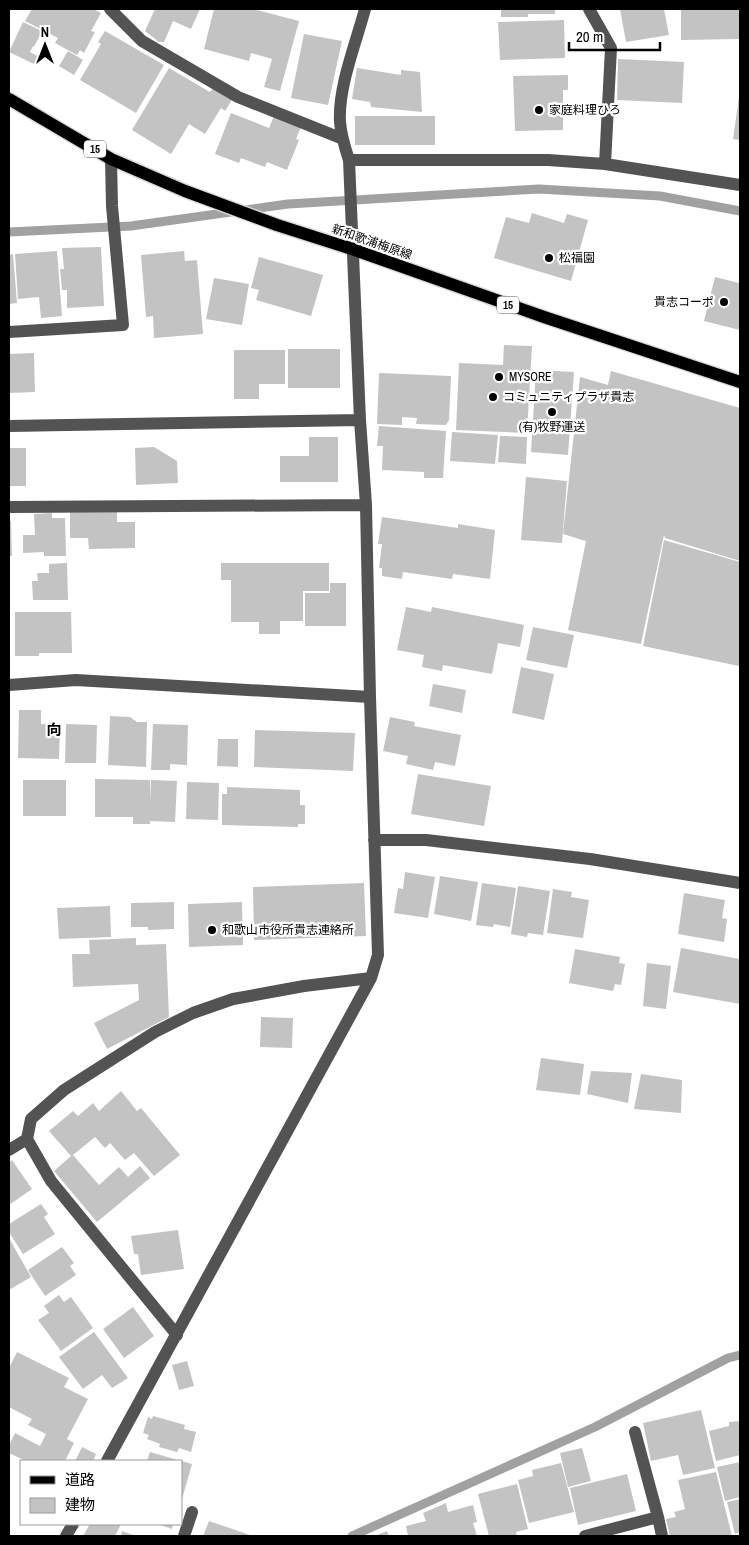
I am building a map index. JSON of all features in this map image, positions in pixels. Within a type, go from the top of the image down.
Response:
[{"type":"main road","name":"新和歌浦梅原線","points":[[9,99],[111,159],[186,191],[277,225],[740,382]]},
{"type":"street","points":[[110,9],[142,41],[238,97],[342,139]]},
{"type":"street","points":[[108,1460],[371,978],[378,955],[366,505],[360,420],[349,160],[342,139],[340,122],[342,92],[365,9]]},
{"type":"street","points":[[589,9],[610,48],[605,164]]},
{"type":"street","points":[[9,332],[123,325],[112,206],[111,159]]},
{"type":"street","points":[[349,160],[548,160],[605,164],[740,185]]},
{"type":"street","points":[[9,426],[360,420]]},
{"type":"street","points":[[9,507],[366,505]]},
{"type":"street","points":[[9,685],[76,680],[370,698]]},
{"type":"street","points":[[374,840],[426,840],[590,859],[740,883]]},
{"type":"street","points":[[177,1335],[51,1181],[27,1138],[31,1119],[64,1090],[155,1032],[193,1013],[232,999],[304,986],[371,978]]},
{"type":"street","points":[[9,1150],[27,1138]]},
{"type":"street","points":[[635,1432],[662,1536]]},
{"type":"street","points":[[184,1536],[192,1512]]},
{"type":"street","points":[[585,1536],[658,1517]]},
{"type":"street","points":[[66,1536],[72,1525]]},
{"type":"building","points":[[32,9],[94,9],[101,13],[91,31],[95,32],[84,53],[80,50],[77,55],[55,43],[58,38],[25,21]]},
{"type":"building","points":[[155,9],[200,9],[191,29],[173,21],[164,42],[159,42],[145,31]]},
{"type":"building","points":[[214,9],[253,9],[299,21],[280,91],[264,87],[272,59],[251,53],[249,61],[204,49]]},
{"type":"building","points":[[501,9],[555,9],[555,14],[501,17]]},
{"type":"building","points":[[620,9],[664,9],[669,35],[626,42]]},
{"type":"building","points":[[681,9],[740,9],[740,39],[681,40]]},
{"type":"building","points":[[564,20],[565,58],[500,60],[498,22]]},
{"type":"building","points":[[23,22],[42,31],[30,52],[39,57],[36,65],[9,52]]},
{"type":"building","points":[[105,31],[164,65],[136,113],[80,80],[101,44],[98,42]]},
{"type":"building","points":[[304,34],[342,41],[328,105],[291,98]]},
{"type":"building","points":[[68,51],[83,60],[74,75],[59,66]]},
{"type":"building","points":[[618,59],[684,62],[682,103],[617,100]]},
{"type":"building","points":[[169,68],[210,92],[213,88],[232,100],[225,111],[221,108],[205,134],[189,124],[171,154],[132,130]]},
{"type":"building","points":[[357,68],[401,75],[401,70],[420,72],[422,112],[371,107],[370,102],[352,99]]},
{"type":"building","name":"家庭料理ひろ","points":[[568,75],[568,90],[563,90],[563,130],[515,131],[513,76]]},
{"type":"building","points":[[740,97],[740,140],[733,139]]},
{"type":"building","points":[[231,113],[269,128],[274,116],[301,127],[296,139],[299,140],[287,170],[267,162],[265,167],[241,158],[239,163],[215,154]]},
{"type":"building","points":[[355,116],[435,116],[435,145],[355,145]]},
{"type":"building","points":[[532,213],[564,223],[567,214],[588,220],[571,281],[494,258],[506,217],[529,223]]},
{"type":"building","points":[[101,247],[104,306],[67,308],[67,290],[62,290],[60,269],[64,269],[62,248]]},
{"type":"building","points":[[57,251],[62,316],[41,318],[39,297],[18,299],[15,254]]},
{"type":"building","points":[[184,251],[185,261],[197,260],[203,334],[154,338],[153,316],[146,317],[141,255]]},
{"type":"building","points":[[13,254],[17,303],[9,304],[9,255]]},
{"type":"building","points":[[259,257],[323,275],[311,316],[256,300],[259,290],[251,288]]},
{"type":"building","name":"貴志コーポ","points":[[715,277],[739,283],[740,279],[740,330],[704,321]]},
{"type":"building","points":[[214,278],[249,284],[242,325],[206,319]]},
{"type":"building","name":"コミュニティプラザ貴志","points":[[504,345],[532,346],[527,433],[456,430],[459,363],[503,365]]},
{"type":"building","points":[[288,349],[340,349],[340,388],[288,388]]},
{"type":"building","points":[[234,350],[285,350],[285,384],[259,384],[259,399],[234,399]]},
{"type":"building","points":[[34,353],[35,392],[9,393],[9,354]]},
{"type":"building","name":"(有)牧野運送","points":[[536,370],[574,372],[568,455],[531,452]]},
{"type":"building","points":[[611,371],[740,408],[740,561],[665,538],[664,535],[641,644],[568,630],[586,541],[563,534],[580,377],[608,385]]},
{"type":"building","points":[[379,373],[451,376],[449,420],[446,425],[416,424],[417,418],[402,417],[402,425],[377,424]]},
{"type":"building","points":[[379,426],[446,431],[443,478],[424,478],[424,472],[382,470],[383,446],[377,446]]},
{"type":"building","points":[[452,432],[498,435],[495,464],[450,461]]},
{"type":"building","points":[[500,436],[527,437],[526,464],[498,462]]},
{"type":"building","points":[[309,437],[338,437],[338,482],[280,482],[280,456],[309,456]]},
{"type":"building","points":[[154,447],[177,461],[178,483],[136,485],[135,448]]},
{"type":"building","points":[[9,448],[26,448],[26,486],[9,486]]},
{"type":"building","points":[[526,477],[567,481],[562,543],[521,540]]},
{"type":"building","points":[[117,511],[117,522],[135,522],[135,548],[89,549],[88,538],[70,538],[70,512]]},
{"type":"building","points":[[52,513],[52,518],[65,518],[66,556],[44,556],[44,552],[23,553],[23,535],[35,535],[34,514]]},
{"type":"building","points":[[382,517],[458,528],[458,524],[495,530],[490,579],[453,574],[452,579],[403,572],[402,579],[382,576],[382,568],[379,568],[382,544],[378,544]]},
{"type":"building","points":[[11,521],[12,556],[9,556],[9,522]]},
{"type":"building","points":[[664,540],[740,562],[739,666],[643,646]]},
{"type":"building","points":[[67,563],[68,600],[33,600],[32,581],[38,581],[37,573],[49,573],[49,564]]},
{"type":"building","points":[[221,563],[329,563],[329,591],[303,591],[303,621],[280,621],[280,634],[259,634],[259,622],[231,622],[231,580],[221,580]]},
{"type":"building","points":[[330,583],[346,583],[346,626],[305,626],[305,593],[330,593]]},
{"type":"building","points":[[406,607],[431,612],[432,607],[524,625],[520,647],[498,643],[492,674],[443,665],[442,671],[422,667],[424,655],[397,650]]},
{"type":"building","points":[[15,612],[71,612],[72,653],[39,653],[39,656],[15,656]]},
{"type":"building","points":[[533,627],[574,635],[567,668],[526,660]]},
{"type":"building","points":[[521,667],[554,674],[544,720],[512,713]]},
{"type":"building","points":[[433,684],[466,690],[462,713],[429,706]]},
{"type":"building","points":[[19,710],[41,710],[41,724],[60,725],[59,759],[18,758]]},
{"type":"building","points":[[110,716],[130,717],[137,722],[147,722],[146,767],[108,765]]},
{"type":"building","points":[[390,717],[415,722],[414,726],[461,735],[455,766],[435,762],[433,770],[406,764],[408,756],[383,751]]},
{"type":"building","points":[[66,724],[97,725],[96,763],[65,763]]},
{"type":"building","points":[[153,724],[188,725],[187,765],[170,764],[170,770],[151,770]]},
{"type":"building","points":[[255,730],[355,733],[353,771],[254,767]]},
{"type":"building","points":[[218,739],[238,739],[238,767],[217,766]]},
{"type":"building","points":[[418,774],[491,786],[484,826],[411,814]]},
{"type":"building","points":[[95,779],[150,780],[150,802],[151,780],[177,781],[175,822],[150,821],[150,824],[133,824],[133,817],[95,817]]},
{"type":"building","points":[[23,780],[66,780],[66,816],[23,816]]},
{"type":"building","points":[[187,782],[219,783],[218,820],[186,819]]},
{"type":"building","points":[[227,787],[300,790],[300,805],[305,805],[305,824],[298,824],[298,827],[222,825],[222,794],[227,794]]},
{"type":"building","points":[[405,872],[435,877],[428,918],[394,913],[398,888],[403,889]]},
{"type":"building","points":[[440,876],[478,882],[471,921],[434,914]]},
{"type":"building","points":[[364,883],[366,936],[254,940],[253,887]]},
{"type":"building","points":[[482,883],[516,888],[510,927],[494,924],[493,927],[476,925]]},
{"type":"building","points":[[518,886],[550,891],[543,935],[528,933],[527,937],[511,934]]},
{"type":"building","points":[[553,889],[572,892],[571,897],[589,900],[583,938],[547,933]]},
{"type":"building","points":[[684,893],[725,900],[722,918],[727,919],[724,942],[678,934]]},
{"type":"building","points":[[174,902],[174,929],[148,930],[148,927],[131,927],[131,903]]},
{"type":"building","points":[[242,902],[243,945],[189,947],[188,904]]},
{"type":"building","points":[[110,906],[111,937],[59,939],[57,908]]},
{"type":"building","points":[[136,938],[136,945],[166,944],[169,1017],[107,1049],[94,1023],[139,1000],[138,984],[73,987],[72,954],[90,954],[89,940]]},
{"type":"building","points":[[681,948],[740,959],[740,1004],[673,992]]},
{"type":"building","points":[[575,949],[620,957],[619,963],[625,964],[621,985],[615,984],[613,991],[569,983]]},
{"type":"building","points":[[647,963],[671,966],[666,1009],[643,1006]]},
{"type":"building","points":[[261,1017],[293,1018],[292,1048],[260,1047]]},
{"type":"building","points":[[541,1058],[584,1064],[580,1095],[536,1090]]},
{"type":"building","points":[[591,1071],[632,1073],[628,1103],[587,1094]]},
{"type":"building","points":[[641,1074],[682,1080],[681,1113],[634,1109]]},
{"type":"building","points":[[121,1091],[137,1111],[141,1108],[180,1155],[154,1176],[134,1153],[125,1160],[110,1143],[105,1148],[95,1137],[73,1155],[99,1185],[119,1167],[128,1177],[140,1166],[150,1178],[97,1222],[54,1171],[71,1156],[49,1131],[73,1111],[78,1116],[93,1103],[99,1111]]},
{"type":"building","points":[[12,1160],[32,1189],[9,1205],[9,1163]]},
{"type":"building","points":[[41,1204],[48,1214],[44,1217],[55,1234],[23,1254],[9,1232],[9,1224]]},
{"type":"building","points":[[178,1230],[184,1269],[141,1275],[138,1254],[134,1254],[131,1236]]},
{"type":"building","points":[[9,1238],[31,1277],[9,1290]]},
{"type":"building","points":[[62,1247],[74,1263],[70,1266],[76,1275],[45,1296],[28,1270]]},
{"type":"building","points":[[59,1295],[64,1302],[71,1297],[93,1328],[61,1351],[38,1320],[49,1313],[44,1306]]},
{"type":"building","points":[[133,1307],[154,1336],[124,1358],[103,1329]]},
{"type":"building","points":[[94,1332],[128,1378],[112,1388],[102,1375],[83,1389],[59,1357]]},
{"type":"building","points":[[17,1352],[69,1378],[64,1387],[88,1399],[67,1439],[74,1443],[66,1460],[24,1460],[9,1453],[9,1445],[15,1433],[40,1446],[46,1434],[28,1425],[32,1419],[9,1407],[9,1368]]},
{"type":"building","points":[[187,1361],[194,1386],[179,1390],[172,1365]]},
{"type":"building","points":[[701,1410],[715,1468],[683,1475],[678,1455],[651,1461],[643,1423]]},
{"type":"building","points":[[153,1416],[185,1425],[184,1429],[196,1432],[191,1452],[179,1448],[177,1452],[159,1447],[160,1444],[147,1439],[149,1435],[143,1433],[148,1417],[152,1419]]},
{"type":"building","points":[[740,1421],[740,1455],[716,1461],[709,1431],[729,1426],[729,1422]]},
{"type":"building","points":[[82,1447],[96,1454],[93,1460],[76,1460]]},
{"type":"building","points":[[582,1448],[591,1481],[568,1487],[560,1453]]},
{"type":"building","points":[[150,1452],[178,1460],[147,1460]]},
{"type":"building","points":[[182,1461],[192,1464],[182,1499]]},
{"type":"building","points":[[740,1462],[740,1497],[725,1501],[717,1467]]},
{"type":"building","points":[[561,1463],[574,1512],[529,1523],[518,1480],[533,1476],[532,1470]]},
{"type":"building","points":[[716,1472],[732,1536],[670,1536],[666,1519],[676,1517],[674,1512],[685,1509],[678,1480]]},
{"type":"building","points":[[627,1474],[636,1511],[578,1525],[570,1488]]},
{"type":"building","points":[[517,1484],[528,1529],[516,1532],[517,1536],[489,1536],[478,1494]]},
{"type":"building","points":[[740,1499],[740,1532],[735,1534],[727,1502]]},
{"type":"building","points":[[446,1503],[448,1512],[473,1505],[477,1522],[473,1523],[477,1536],[408,1536],[406,1526],[426,1521],[423,1513]]},
{"type":"building","points":[[209,1521],[250,1535],[203,1536]]},
{"type":"building","points":[[89,1525],[120,1525],[115,1536],[83,1536]]},
{"type":"building","points":[[161,1525],[173,1525],[172,1529]]},
{"type":"building","points":[[122,1531],[136,1536],[121,1536]]},
{"type":"building","points":[[387,1531],[389,1536],[374,1536]]},
{"type":"waterway","points":[[9,232],[131,226],[288,204],[539,189],[660,196],[740,211]]},
{"type":"waterway","points":[[352,1536],[595,1427],[728,1358],[740,1355]]},
{"type":"place","name":"家庭料理ひろ","points":[[539,110]]},
{"type":"place","name":"松福園","points":[[549,258]]},
{"type":"place","name":"貴志コーポ","points":[[724,302]]},
{"type":"place","name":"MYSORE","points":[[499,377]]},
{"type":"place","name":"コミュニティプラザ貴志","points":[[493,397]]},
{"type":"place","name":"(有)牧野運送","points":[[552,412]]},
{"type":"place","name":"和歌山市役所貴志連絡所","points":[[212,930]]},
{"type":"district","name":"向","points":[[54,730]]}]
